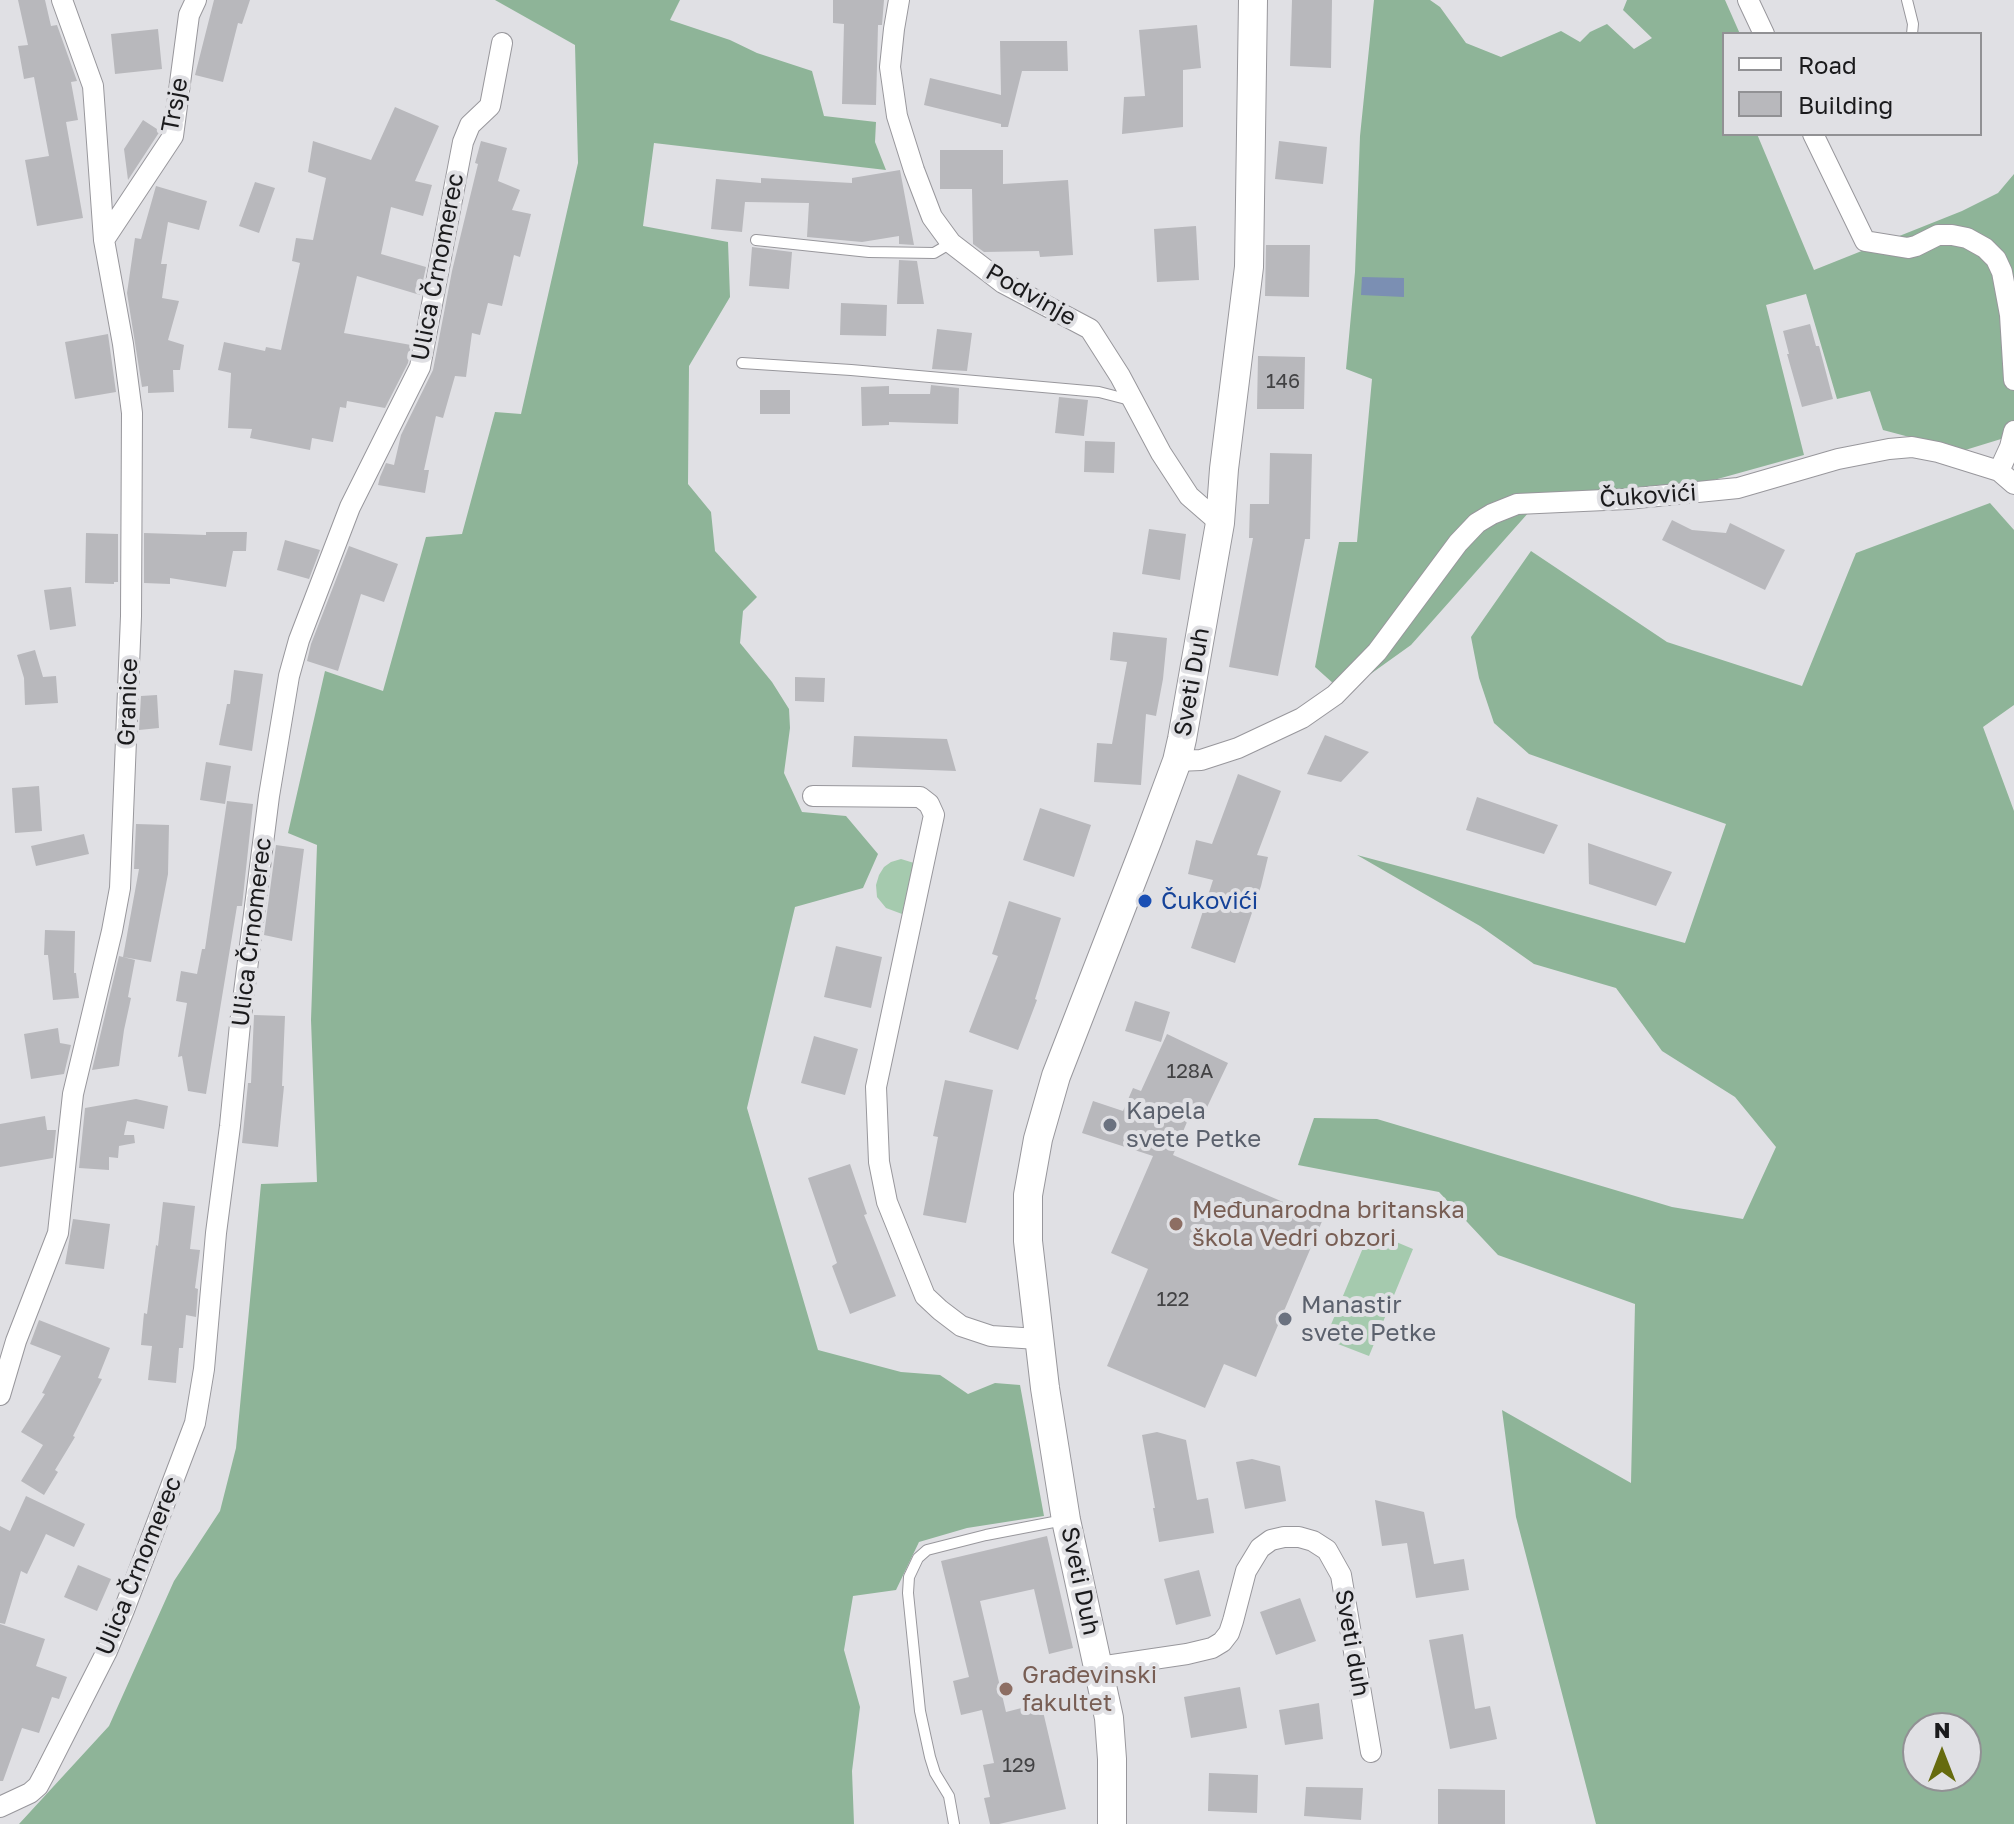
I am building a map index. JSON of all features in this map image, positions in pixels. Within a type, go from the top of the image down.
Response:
[{"type":"main road","name":"Sveti Duh","points":[[1112,1824],[1111,1738],[1099,1667],[1066,1520],[1038,1339],[1027,1224],[1028,1195],[1038,1139],[1056,1076],[1177,761],[1201,638],[1220,523],[1249,267],[1253,0]]},
{"type":"street","name":"Granice","points":[[0,1395],[16,1341],[58,1233],[73,1094],[120,888],[131,616],[132,413],[104,240],[93,86],[62,0]]},
{"type":"street","name":"Trsje","points":[[104,240],[173,136],[189,15],[196,0]]},
{"type":"street","name":"Podvinje","points":[[899,0],[890,67],[897,116],[932,217],[951,243],[1003,283],[1090,329],[1189,496],[1220,523]]},
{"type":"street","points":[[1748,0],[1763,32]]},
{"type":"street","name":"Ulica Črnomerec","points":[[0,1807],[38,1786],[52,1760],[107,1651],[195,1423],[204,1369],[242,1009],[269,796],[289,676],[299,640],[350,507],[420,367],[463,142],[470,125],[490,106],[502,43]]},
{"type":"street","points":[[1814,136],[1865,241],[1908,248],[1938,235],[1952,235],[1967,238],[1985,248],[1996,259],[2002,272],[2010,315],[2014,380]]},
{"type":"street","points":[[2006,477],[2014,431]]},
{"type":"street","name":"Čukovići","points":[[1177,761],[1201,760],[1238,748],[1302,718],[1335,695],[1377,652],[1458,543],[1477,523],[1517,504],[1627,499],[1738,488],[1838,459],[1912,447],[1938,452],[2006,477]]},
{"type":"street","points":[[813,796],[920,797],[929,804],[934,815],[876,1087],[879,1162],[887,1202],[925,1296],[961,1326],[991,1336],[1038,1339]]},
{"type":"street","name":"Sveti duh","points":[[1099,1667],[1212,1648],[1229,1633],[1246,1571],[1260,1548],[1271,1540],[1284,1537],[1313,1541],[1327,1550],[1341,1575],[1371,1752]]},
{"type":"lane","points":[[1907,0],[1912,32]]},
{"type":"lane","points":[[756,240],[908,253],[934,253],[951,243]]},
{"type":"lane","points":[[742,363],[1099,392],[1133,401]]},
{"type":"lane","points":[[954,1824],[949,1796],[935,1773],[930,1757],[920,1711],[909,1577],[918,1558],[927,1550],[1066,1520]]},
{"type":"green space","points":[[495,0],[680,0],[670,20],[812,71],[824,116],[876,122],[875,142],[886,170],[654,143],[643,226],[728,242],[730,297],[689,366],[688,484],[711,512],[715,551],[757,597],[743,611],[740,643],[772,682],[789,709],[790,728],[784,773],[802,812],[846,816],[878,854],[863,888],[795,907],[747,1108],[818,1350],[901,1372],[940,1375],[968,1394],[995,1383],[1020,1385],[1044,1516],[967,1528],[919,1542],[896,1590],[853,1596],[844,1650],[860,1707],[852,1771],[854,1824],[19,1824],[109,1726],[174,1581],[220,1511],[236,1448],[261,1184],[317,1182],[311,1020],[317,845],[288,833],[325,671],[383,691],[426,537],[462,534],[495,412],[521,414],[578,163],[575,45]]},
{"type":"green space","points":[[1374,0],[1430,0],[1440,7],[1466,43],[1501,57],[1561,31],[1580,42],[1590,32],[1607,24],[1634,49],[1652,38],[1623,10],[1627,0],[1725,0],[1739,32],[1722,32],[1722,136],[1758,136],[1814,270],[1962,211],[1998,193],[2014,174],[2014,435],[1962,451],[1883,430],[1870,391],[1837,399],[1806,294],[1766,305],[1804,455],[1667,493],[1545,494],[1411,645],[1344,693],[1315,667],[1339,542],[1357,542],[1372,379],[1346,369],[1355,272],[1360,136]]},
{"type":"green space","points":[[1990,503],[2014,530],[2014,705],[1983,727],[2014,811],[2014,1824],[1596,1824],[1516,1517],[1502,1410],[1631,1483],[1635,1304],[1498,1255],[1439,1192],[1298,1165],[1314,1118],[1377,1119],[1672,1207],[1743,1219],[1776,1147],[1735,1097],[1662,1051],[1616,988],[1534,964],[1480,926],[1357,855],[1685,943],[1726,824],[1529,754],[1494,723],[1479,678],[1471,637],[1531,551],[1667,642],[1802,686],[1856,553]]},
{"type":"green space","points":[[901,859],[914,863],[902,914],[886,908],[877,897],[876,885],[884,867]]},
{"type":"green space","points":[[1370,1231],[1413,1249],[1369,1356],[1325,1339]]},
{"type":"water","points":[[1362,277],[1404,278],[1404,297],[1361,295]]},
{"type":"building","points":[[18,0],[45,0],[51,26],[57,25],[77,81],[71,82],[78,120],[66,122],[83,218],[37,226],[25,160],[49,156],[34,77],[24,79],[18,46],[28,45]]},
{"type":"building","points":[[214,0],[250,0],[242,24],[238,23],[223,82],[195,75]]},
{"type":"building","points":[[833,0],[884,0],[882,25],[878,25],[876,105],[842,104],[844,24],[833,23]]},
{"type":"building","points":[[1292,0],[1332,0],[1331,68],[1290,66]]},
{"type":"building","points":[[1197,25],[1201,68],[1183,70],[1183,127],[1122,134],[1124,97],[1145,96],[1139,30]]},
{"type":"building","points":[[158,29],[162,69],[115,74],[111,34]]},
{"type":"building","points":[[1000,41],[1067,41],[1068,71],[1022,71],[1008,127],[924,105],[930,78],[1001,95]]},
{"type":"building","points":[[395,107],[439,126],[415,181],[432,185],[423,216],[391,207],[381,254],[426,267],[420,295],[357,276],[344,333],[411,345],[408,363],[385,408],[347,401],[346,408],[340,407],[333,442],[312,438],[310,450],[250,438],[252,429],[228,428],[231,373],[218,370],[224,342],[265,351],[266,347],[281,350],[300,263],[292,261],[296,238],[313,240],[326,178],[308,172],[313,141],[371,160]]},
{"type":"building","points":[[143,120],[160,131],[128,180],[124,149]]},
{"type":"building","points":[[481,141],[507,148],[498,181],[520,190],[512,210],[531,214],[520,257],[514,255],[502,306],[488,303],[480,335],[472,333],[466,377],[455,376],[443,418],[436,416],[424,470],[429,470],[425,493],[378,485],[386,463],[394,465],[401,435],[433,370]]},
{"type":"building","points":[[1279,141],[1327,147],[1323,184],[1275,179]]},
{"type":"building","points":[[940,150],[1003,150],[1003,184],[1068,180],[1073,255],[1040,257],[1039,251],[984,252],[973,244],[972,189],[940,189]]},
{"type":"building","points":[[900,170],[914,245],[899,244],[899,236],[862,242],[807,237],[809,203],[745,202],[742,232],[711,229],[716,179],[761,183],[761,178],[852,183],[852,178]]},
{"type":"building","points":[[255,182],[275,188],[259,233],[239,226]]},
{"type":"building","points":[[156,186],[207,201],[199,230],[168,222],[161,264],[167,264],[162,298],[179,301],[168,340],[184,345],[180,370],[173,370],[174,392],[148,393],[148,386],[142,387],[127,293],[135,238],[141,239]]},
{"type":"building","points":[[1196,226],[1199,280],[1157,282],[1154,229]]},
{"type":"building","points":[[1266,245],[1310,245],[1309,297],[1265,296]]},
{"type":"building","points":[[752,247],[792,252],[789,289],[749,286]]},
{"type":"building","points":[[899,260],[917,261],[924,304],[897,304]]},
{"type":"building","points":[[841,303],[887,305],[886,336],[840,335]]},
{"type":"building","points":[[1810,324],[1833,399],[1802,407],[1783,331]]},
{"type":"building","points":[[937,329],[972,333],[967,371],[932,369]]},
{"type":"building","points":[[108,334],[116,392],[75,399],[65,342]]},
{"type":"building","points":[[1258,356],[1305,357],[1304,409],[1257,409]]},
{"type":"building","points":[[931,385],[959,388],[958,424],[889,422],[889,425],[862,426],[861,387],[889,386],[889,394],[930,394]]},
{"type":"building","points":[[760,390],[790,390],[790,414],[760,414]]},
{"type":"building","points":[[1059,397],[1088,400],[1084,436],[1055,433]]},
{"type":"building","points":[[1085,441],[1115,442],[1114,473],[1084,472]]},
{"type":"building","points":[[1270,453],[1312,454],[1310,539],[1305,539],[1278,676],[1229,667],[1253,538],[1249,538],[1250,504],[1269,504]]},
{"type":"building","points":[[1672,520],[1692,530],[1726,533],[1730,523],[1785,550],[1765,590],[1662,540]]},
{"type":"building","points":[[1149,529],[1186,534],[1180,580],[1142,574]]},
{"type":"building","points":[[206,532],[247,532],[246,551],[233,551],[226,587],[170,578],[170,584],[144,583],[144,533],[206,535]]},
{"type":"building","points":[[86,533],[118,534],[118,582],[85,583]]},
{"type":"building","points":[[285,540],[320,550],[309,579],[277,570]]},
{"type":"building","points":[[349,546],[398,564],[384,602],[361,594],[338,671],[307,661]]},
{"type":"building","points":[[71,587],[76,626],[50,630],[44,590]]},
{"type":"building","points":[[1113,632],[1167,638],[1156,716],[1146,714],[1141,785],[1094,782],[1097,743],[1112,744],[1127,662],[1110,660]]},
{"type":"building","points":[[35,650],[43,677],[56,676],[58,703],[25,705],[24,678],[17,655]]},
{"type":"building","points":[[234,670],[263,674],[252,751],[219,745],[227,704],[230,704]]},
{"type":"building","points":[[795,677],[825,678],[824,702],[795,701]]},
{"type":"building","points":[[157,695],[159,728],[139,730],[141,696]]},
{"type":"building","points":[[1325,735],[1369,752],[1341,782],[1307,774]]},
{"type":"building","points":[[854,736],[947,739],[956,771],[852,767]]},
{"type":"building","points":[[206,762],[231,766],[225,804],[200,800]]},
{"type":"building","points":[[1238,774],[1281,791],[1257,855],[1268,857],[1235,963],[1191,948],[1213,880],[1188,874],[1196,840],[1212,844]]},
{"type":"building","points":[[39,786],[42,831],[15,833],[12,788]]},
{"type":"building","points":[[1477,797],[1558,825],[1544,854],[1466,830]]},
{"type":"building","points":[[227,801],[253,804],[242,906],[237,906],[206,1094],[188,1091],[182,1056],[178,1057],[187,1003],[176,1001],[181,971],[197,974],[202,949],[205,949]]},
{"type":"building","points":[[1040,808],[1091,825],[1074,877],[1023,860]]},
{"type":"building","points":[[136,824],[169,825],[168,874],[151,962],[123,957],[139,869],[134,869]]},
{"type":"building","points":[[84,834],[89,854],[36,866],[31,846]]},
{"type":"building","points":[[1588,843],[1672,872],[1656,906],[1589,884]]},
{"type":"building","points":[[276,845],[304,849],[292,941],[264,935]]},
{"type":"building","points":[[1009,901],[1061,918],[1037,1000],[1018,1050],[969,1032],[998,956],[992,954]]},
{"type":"building","points":[[45,930],[75,931],[74,973],[79,998],[53,1000],[48,955],[44,955]]},
{"type":"building","points":[[836,946],[882,957],[871,1008],[824,997]]},
{"type":"building","points":[[119,956],[135,960],[119,1066],[92,1070]]},
{"type":"building","points":[[1135,1001],[1170,1012],[1161,1042],[1125,1031]]},
{"type":"building","points":[[254,1015],[285,1016],[284,1086],[278,1147],[242,1143],[248,1083],[251,1083]]},
{"type":"building","points":[[58,1028],[60,1043],[71,1045],[64,1074],[31,1079],[24,1034]]},
{"type":"building","points":[[1167,1034],[1228,1063],[1201,1120],[1190,1115],[1173,1155],[1323,1219],[1256,1377],[1224,1364],[1205,1408],[1107,1366],[1148,1269],[1111,1253],[1153,1156],[1082,1133],[1093,1101],[1123,1111],[1133,1088],[1141,1091]]},
{"type":"building","points":[[814,1036],[858,1049],[845,1095],[801,1083]]},
{"type":"building","points":[[945,1080],[993,1090],[966,1223],[923,1215],[938,1137],[933,1136]]},
{"type":"building","points":[[136,1099],[168,1106],[164,1129],[127,1121],[124,1135],[134,1135],[135,1143],[119,1146],[118,1158],[109,1157],[109,1170],[79,1168],[85,1108]]},
{"type":"building","points":[[45,1116],[47,1130],[56,1130],[53,1158],[0,1167],[0,1124]]},
{"type":"building","points":[[850,1164],[867,1214],[864,1215],[896,1296],[850,1314],[832,1266],[837,1263],[808,1178]]},
{"type":"building","points":[[163,1202],[195,1206],[190,1249],[200,1250],[195,1288],[198,1289],[196,1317],[186,1315],[176,1383],[148,1380],[152,1346],[141,1345]]},
{"type":"building","points":[[73,1219],[110,1224],[104,1269],[65,1264]]},
{"type":"building","points":[[39,1320],[110,1348],[98,1378],[102,1379],[44,1495],[21,1481],[43,1445],[21,1432],[45,1394],[42,1393],[61,1356],[30,1344]]},
{"type":"building","points":[[1157,1432],[1186,1440],[1197,1500],[1208,1498],[1214,1533],[1159,1542],[1142,1435]]},
{"type":"building","points":[[1252,1459],[1280,1466],[1286,1501],[1245,1509],[1236,1462]]},
{"type":"building","points":[[26,1496],[85,1524],[74,1547],[46,1534],[27,1574],[21,1571],[5,1624],[0,1623],[0,1526],[10,1531]]},
{"type":"building","points":[[1375,1500],[1424,1512],[1434,1564],[1464,1559],[1469,1590],[1416,1598],[1407,1543],[1382,1546]]},
{"type":"building","points":[[1047,1536],[1073,1648],[1049,1654],[1034,1589],[980,1601],[1006,1712],[1041,1703],[1066,1809],[990,1824],[984,1798],[990,1797],[983,1765],[994,1763],[982,1710],[961,1715],[953,1681],[969,1677],[941,1561]]},
{"type":"building","points":[[78,1565],[111,1579],[97,1611],[64,1597]]},
{"type":"building","points":[[1199,1570],[1211,1616],[1176,1625],[1164,1579]]},
{"type":"building","points":[[1300,1598],[1316,1641],[1276,1655],[1260,1612]]},
{"type":"building","points":[[0,1624],[45,1639],[36,1666],[67,1677],[59,1699],[52,1697],[39,1733],[22,1728],[3,1781],[0,1781]]},
{"type":"building","points":[[1463,1634],[1475,1709],[1490,1706],[1497,1739],[1450,1749],[1429,1640]]},
{"type":"building","points":[[1240,1687],[1247,1728],[1191,1738],[1184,1697]]},
{"type":"building","points":[[1319,1703],[1323,1739],[1285,1745],[1279,1710]]},
{"type":"building","points":[[1209,1773],[1258,1775],[1257,1813],[1208,1811]]},
{"type":"building","points":[[1306,1787],[1363,1788],[1361,1820],[1304,1816]]},
{"type":"building","points":[[1438,1789],[1505,1790],[1505,1824],[1438,1824]]},
{"type":"place","name":"Čukovići","points":[[1145,901]]},
{"type":"place","name":"Kapela svete Petke","points":[[1110,1125]]},
{"type":"place","name":"Međunarodna britanska škola Vedri obzori","points":[[1176,1224]]},
{"type":"place","name":"Manastir svete Petke","points":[[1285,1319]]},
{"type":"place","name":"Građevinski fakultet","points":[[1006,1689]]}]
